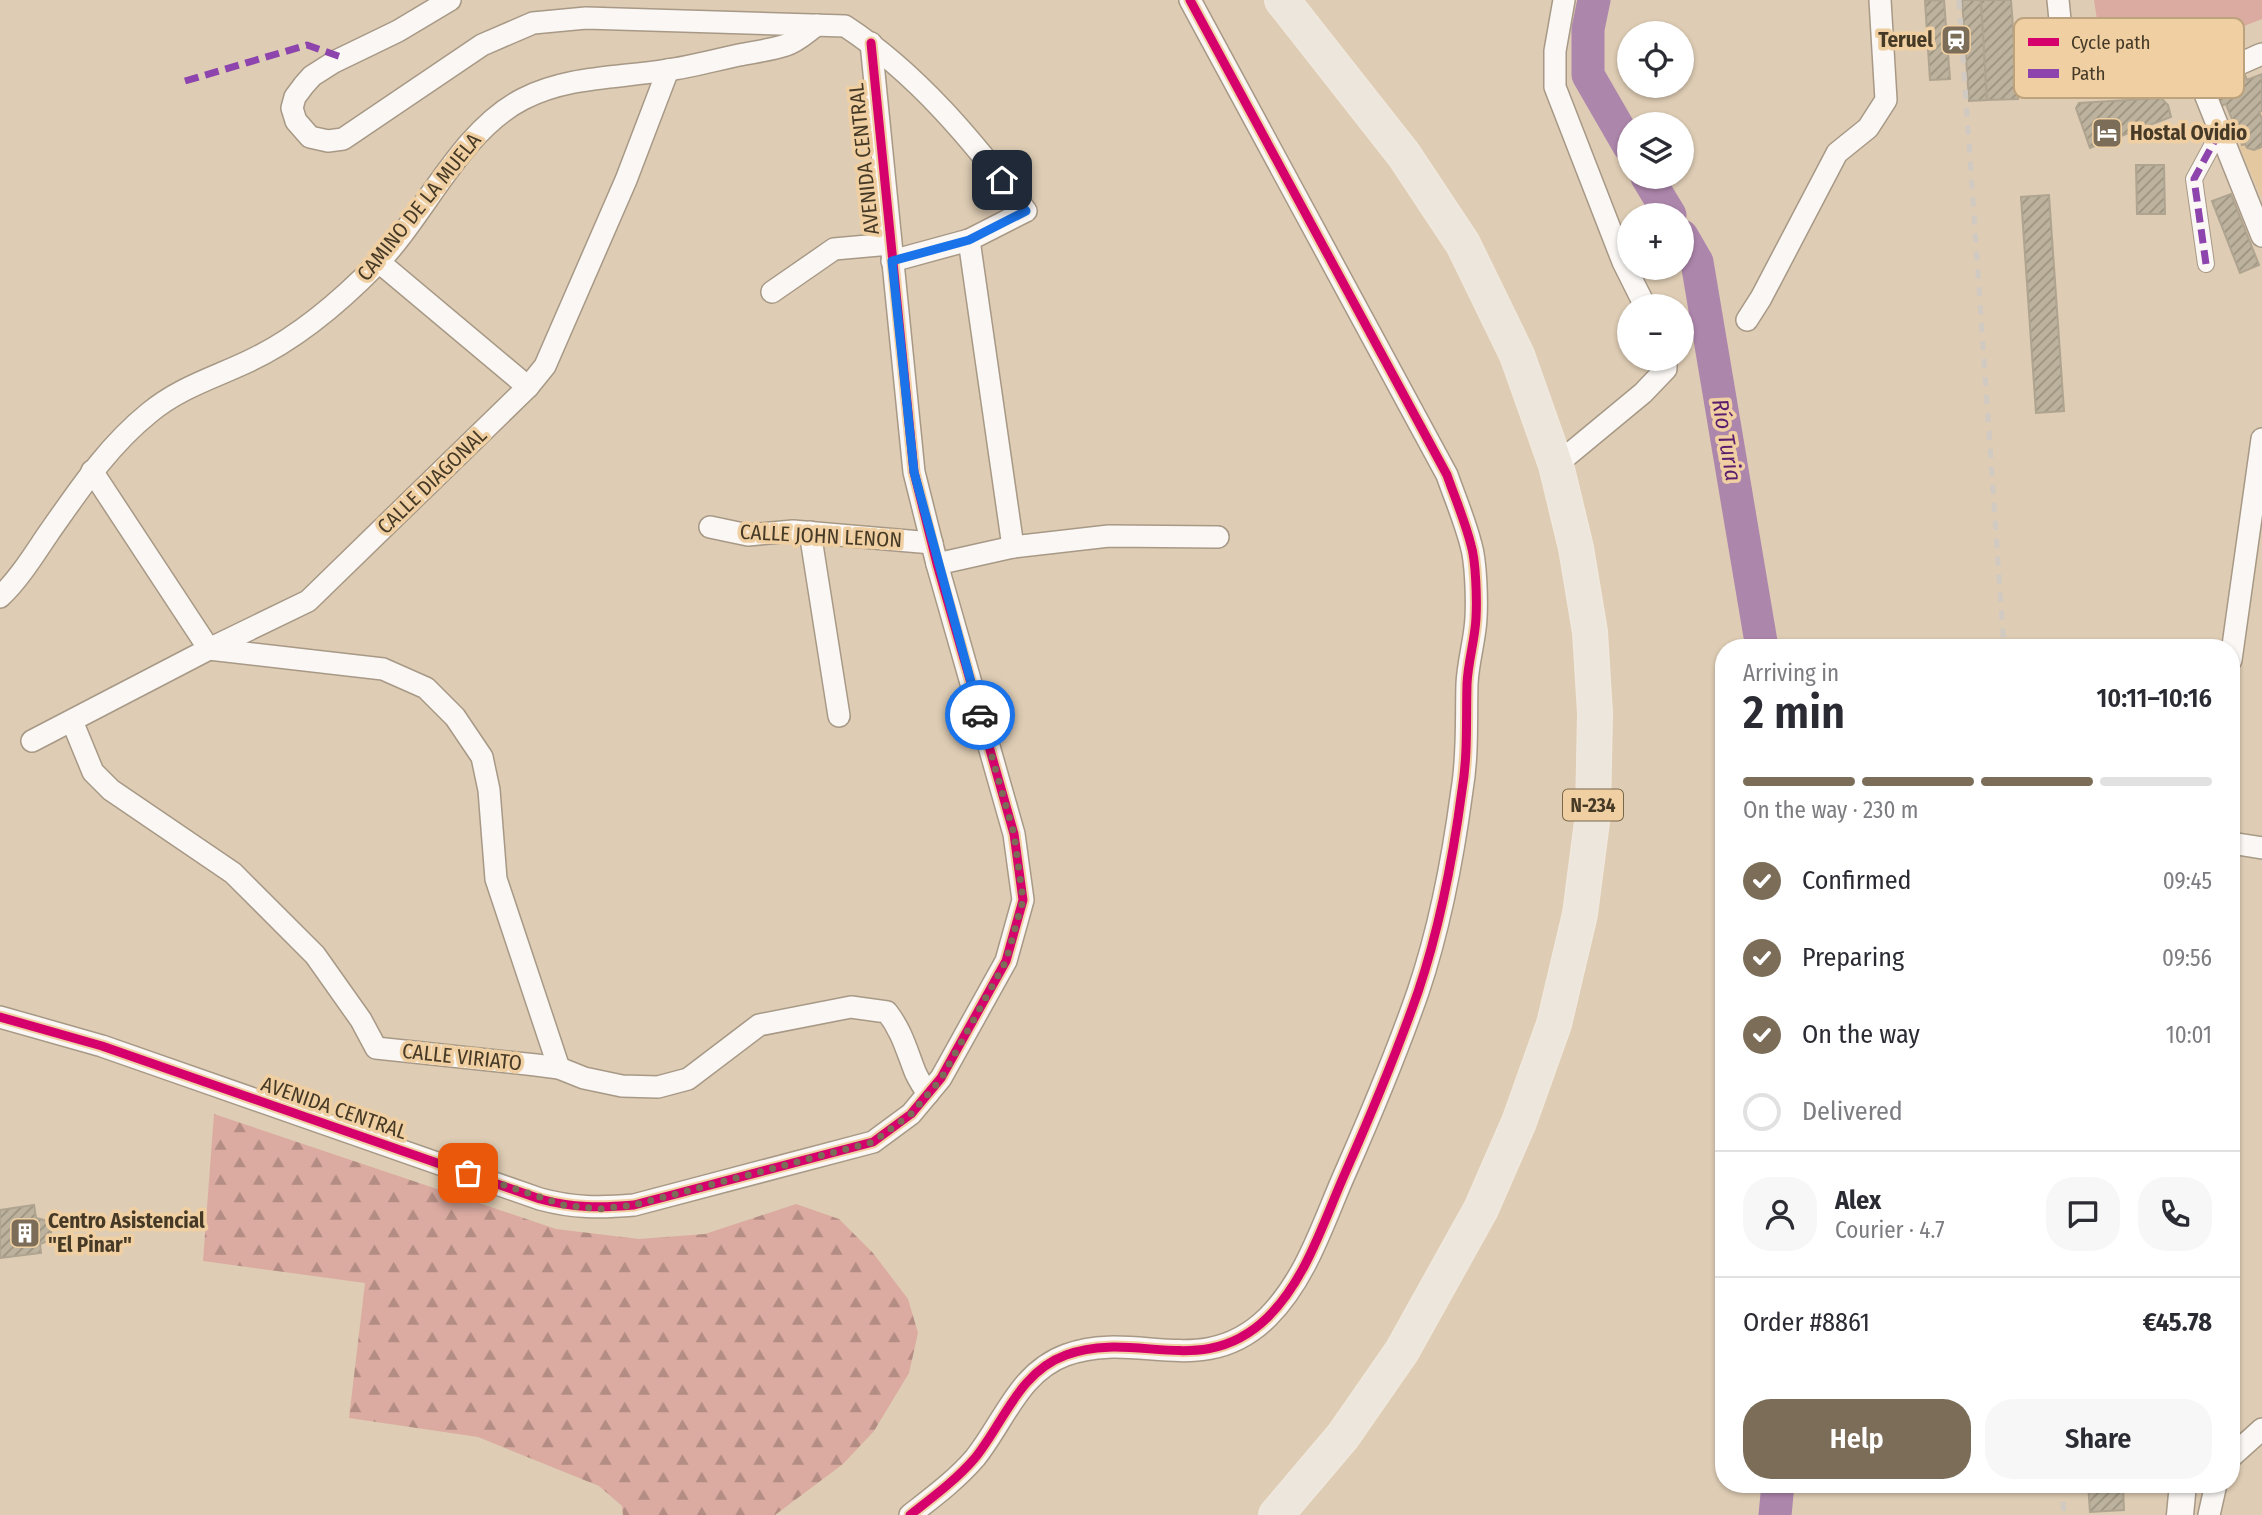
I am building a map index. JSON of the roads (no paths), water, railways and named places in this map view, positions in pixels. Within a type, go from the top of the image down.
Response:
[{"type":"highway","name":"N-234","points":[[1276,1515],[1343,1436],[1402,1351],[1481,1209],[1519,1122],[1554,1024],[1580,914],[1593,814],[1595,713],[1590,632],[1576,548],[1556,465],[1517,355],[1463,244],[1404,155],[1282,0]]},
{"type":"street","points":[[450,0],[313,76],[295,97],[292,108],[296,121],[310,137],[318,140],[343,139],[482,45],[533,23],[586,18],[845,26],[871,43],[930,97],[990,164],[1026,211],[969,240],[891,253],[834,249],[772,292]]},
{"type":"street","points":[[910,1515],[961,1474],[992,1435],[1022,1386],[1047,1363],[1081,1350],[1101,1348],[1152,1351],[1214,1348],[1249,1333],[1287,1295],[1303,1268],[1375,1104],[1419,989],[1443,902],[1463,786],[1468,675],[1476,617],[1472,548],[1447,475],[1190,0]]},
{"type":"street","points":[[1564,0],[1555,51],[1555,87],[1623,262],[1639,294]]},
{"type":"street","points":[[1746,320],[1761,298],[1837,153],[1868,128],[1886,100],[1881,0]]},
{"type":"street","points":[[2058,0],[2061,18]]},
{"type":"street","name":"CAMINO DE LA MUELA","points":[[0,597],[20,575],[108,452],[158,406],[183,389],[275,347],[332,305],[379,262],[455,163],[503,111],[554,86],[585,79],[668,70],[788,45],[817,25]]},
{"type":"street","name":"AVENIDA CENTRAL","points":[[0,1017],[102,1046],[540,1199],[582,1208],[634,1205],[873,1142],[911,1114],[941,1079],[1006,961],[1023,900],[1014,834],[934,554],[914,472],[871,43]]},
{"type":"street","points":[[2244,61],[2262,54]]},
{"type":"street","name":"CALLE DIAGONAL","points":[[32,741],[308,601],[528,387],[545,366],[626,180],[668,70]]},
{"type":"street","points":[[2207,98],[2262,236]]},
{"type":"street","points":[[2206,264],[2194,178],[2220,131]]},
{"type":"street","points":[[969,240],[1013,547]]},
{"type":"street","points":[[379,262],[528,387]]},
{"type":"street","points":[[1556,465],[1643,393],[1664,371]]},
{"type":"street","points":[[2234,639],[2262,439]]},
{"type":"street","points":[[92,471],[209,649],[383,669],[426,688],[455,717],[482,757],[489,790],[496,879],[559,1069]]},
{"type":"street","name":"CALLE JOHN LENON","points":[[710,527],[748,535],[810,532],[934,554],[1109,536],[1218,537]]},
{"type":"street","points":[[810,532],[839,716]]},
{"type":"street","name":"CALLE VIRIATO","points":[[72,721],[93,772],[111,790],[233,873],[315,955],[361,1020],[376,1048],[559,1069],[584,1078],[622,1086],[658,1087],[688,1079],[760,1026],[851,1007],[887,1012],[897,1024],[914,1071],[928,1094]]},
{"type":"street","points":[[2240,844],[2262,848]]},
{"type":"street","points":[[2240,1449],[2262,1429]]},
{"type":"street","points":[[2180,1515],[2182,1493]]},
{"type":"street","points":[[2209,1515],[2214,1493]]},
{"type":"waterway","name":"Río Turia","points":[[1594,0],[1588,29],[1588,75],[1617,125]]},
{"type":"waterway","name":"Río Turia","points":[[1654,189],[1663,203]]},
{"type":"waterway","name":"Río Turia","points":[[1694,257],[1760,639]]},
{"type":"waterway","name":"Río Turia","points":[[1775,1515],[1777,1493]]},
{"type":"railway","points":[[1959,0],[2003,639]]},
{"type":"railway","points":[[2063,1493],[2064,1515]]},
{"type":"place","name":"Teruel","points":[[1956,40]]},
{"type":"place","name":"Hostal Ovidio","points":[[2107,133]]},
{"type":"place","name":"Centro Asistencial \"El Pinar\"","points":[[25,1233]]}]
